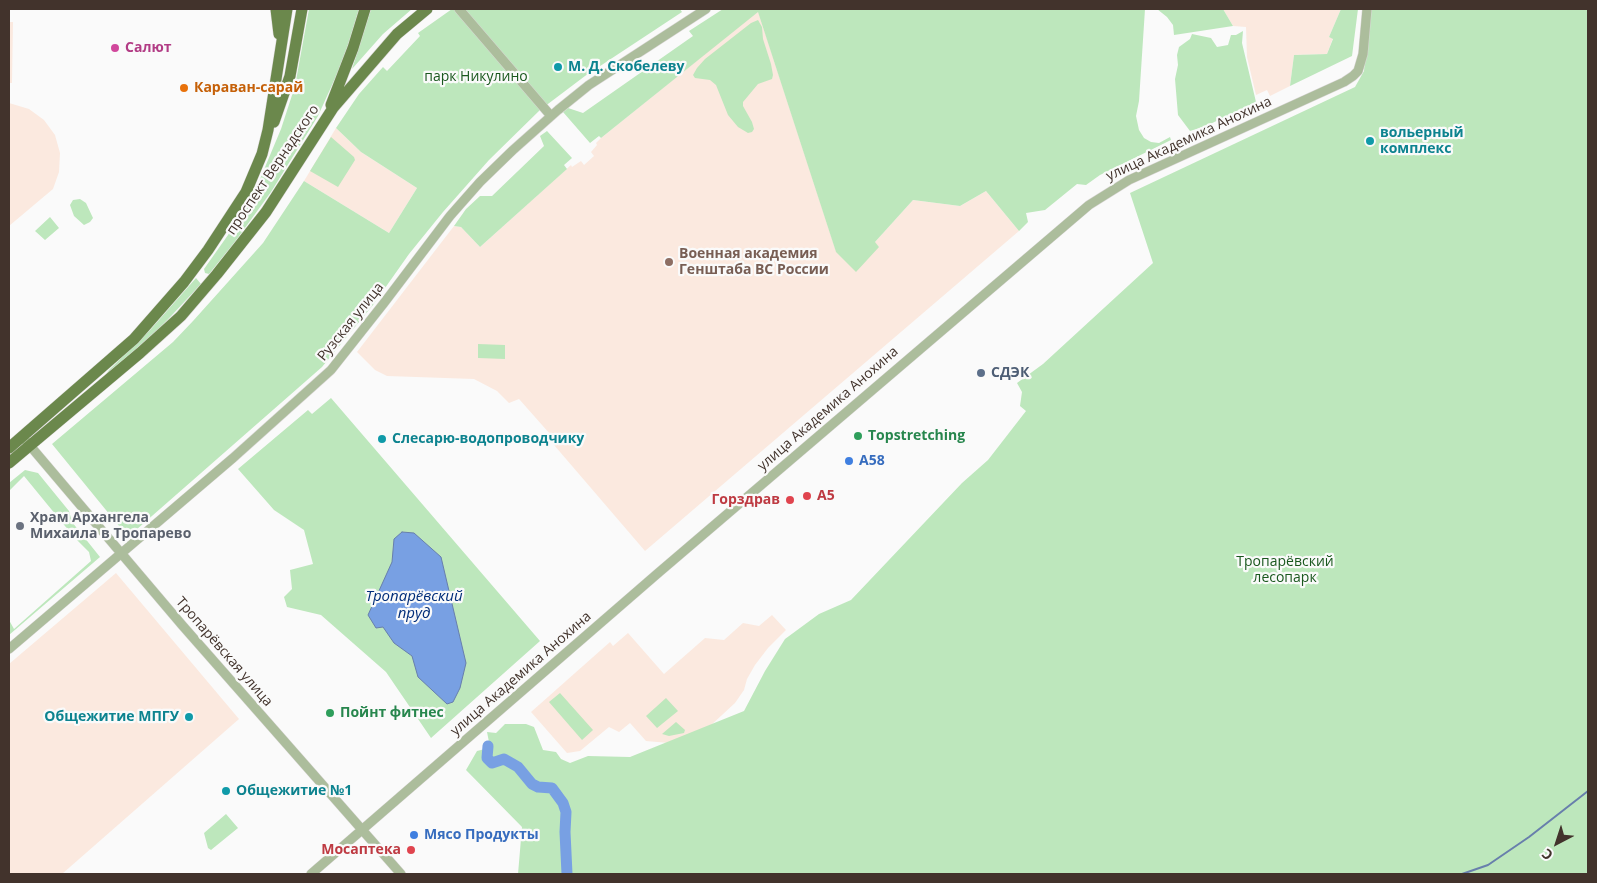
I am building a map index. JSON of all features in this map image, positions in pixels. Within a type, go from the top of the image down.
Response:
[{"type":"main road","points":[[276,9],[279,53]]},
{"type":"main road","points":[[279,53],[287,9]]},
{"type":"main road","points":[[262,154],[287,87],[302,9]]},
{"type":"main road","points":[[323,122],[348,62],[365,9]]},
{"type":"main road","name":"проспект Вернадского","points":[[9,448],[26,441],[181,316],[266,212],[323,122],[357,79],[407,24],[427,9]]},
{"type":"main road","name":"проспект Вернадского","points":[[9,464],[26,441],[134,338],[184,282],[246,192],[262,154],[270,117],[279,53]]},
{"type":"main road","points":[[200,261],[197,271],[202,278],[211,278],[217,274]]},
{"type":"street","points":[[459,9],[551,116]]},
{"type":"street","name":"Рузская улица","points":[[9,649],[233,458],[330,370],[466,197],[512,150],[589,85],[706,9]]},
{"type":"street","name":"улица Академика Анохина","points":[[310,874],[657,574],[1089,205],[1129,180],[1344,82],[1353,76],[1358,70],[1363,54],[1367,9]]},
{"type":"street","name":"Тропарёвская улица","points":[[26,441],[401,874]]},
{"type":"shaded area","points":[[1223,9],[1341,9],[1329,37],[1333,38],[1327,54],[1294,55],[1290,86],[1270,96],[1267,90],[1256,95],[1247,57],[1246,27],[1233,26]]},
{"type":"shaded area","name":"Военная академия Генштаба ВС России","points":[[758,11],[836,251],[879,247],[874,243],[913,200],[960,206],[986,191],[1019,231],[645,551],[548,438],[550,434],[519,399],[509,403],[497,391],[474,379],[387,376],[375,370],[357,352],[454,226],[461,227],[480,247],[571,165],[572,167],[581,161],[584,165],[594,156],[591,152],[601,138]]},
{"type":"shaded area","points":[[9,22],[13,22],[12,83],[9,83]]},
{"type":"shaded area","points":[[9,103],[29,109],[44,120],[55,135],[60,153],[59,172],[53,189],[9,226]]},
{"type":"shaded area","points":[[336,128],[361,152],[417,188],[389,233],[304,181]]},
{"type":"shaded area","points":[[116,573],[239,719],[62,874],[9,874],[9,664]]},
{"type":"shaded area","points":[[772,615],[786,630],[768,648],[755,665],[747,679],[744,690],[735,703],[709,727],[669,743],[646,741],[630,723],[619,732],[609,727],[580,751],[567,753],[531,712],[610,642],[613,646],[628,633],[664,674],[705,638],[724,640],[743,623],[759,626]]},
{"type":"green space","points":[[309,9],[359,9],[337,74],[318,116],[271,192],[209,274],[205,273],[204,269],[255,191],[281,129],[295,86]]},
{"type":"green space","points":[[371,9],[412,9],[383,34],[352,69]]},
{"type":"green space","name":"парк Никулино","points":[[452,9],[680,9],[682,12],[585,76],[540,110],[489,160],[443,212],[409,254],[373,305],[322,367],[128,537],[52,444],[173,342],[263,243],[304,181],[389,233],[417,188],[361,152],[336,128],[359,94],[383,67],[387,71],[420,36],[418,33]]},
{"type":"green space","points":[[723,9],[1145,9],[1139,101],[1136,116],[1139,130],[1144,138],[1151,142],[1159,143],[1170,137],[1171,140],[1100,175],[1086,185],[1077,184],[1045,210],[1026,213],[1028,222],[1019,231],[986,191],[960,206],[913,200],[875,242],[879,247],[856,272],[836,252],[758,12],[601,138],[599,136],[590,143],[563,112],[568,108],[583,113],[693,36],[689,31]]},
{"type":"green space","points":[[1157,9],[1223,9],[1233,26],[1174,35],[1173,25]]},
{"type":"green space","points":[[1341,9],[1358,9],[1352,56],[1290,86],[1294,55],[1327,54],[1333,39],[1329,37]]},
{"type":"green space","name":"Тропарёвский лесопарк","points":[[1369,9],[1588,9],[1588,874],[518,874],[522,827],[466,770],[477,751],[485,749],[489,742],[487,732],[496,733],[505,724],[526,724],[534,727],[543,750],[556,752],[561,759],[570,763],[588,756],[630,757],[744,711],[765,671],[785,639],[819,614],[851,600],[962,483],[988,460],[1026,411],[1020,406],[1022,392],[1017,383],[1043,364],[1153,263],[1130,193],[1355,87],[1364,71]]},
{"type":"green space","points":[[758,20],[762,27],[763,39],[773,75],[772,79],[758,84],[743,102],[743,106],[754,129],[748,133],[738,127],[728,115],[716,85],[710,80],[695,78],[693,75],[705,59],[751,23]]},
{"type":"green space","points":[[1243,31],[1242,43],[1256,102],[1206,126],[1190,131],[1178,115],[1175,79],[1179,47],[1190,39],[1192,34],[1211,38],[1217,47],[1228,45],[1231,35],[1236,35]]},
{"type":"green space","points":[[547,131],[572,158],[564,165],[567,169],[480,247],[461,227],[454,226],[466,209],[480,196],[492,196],[544,146],[540,136]]},
{"type":"green space","points":[[331,137],[355,160],[338,187],[310,171]]},
{"type":"green space","points":[[80,199],[86,203],[93,218],[84,225],[74,216],[70,205],[73,200]]},
{"type":"green space","points":[[50,217],[59,228],[45,240],[35,231]]},
{"type":"green space","points":[[196,278],[201,284],[173,314],[154,334],[106,374],[150,330]]},
{"type":"green space","points":[[478,344],[505,345],[505,359],[478,358]]},
{"type":"green space","points":[[331,398],[540,641],[431,738],[386,672],[321,615],[287,607],[284,597],[292,589],[290,570],[313,564],[304,530],[274,510],[238,469],[308,410],[312,414]]},
{"type":"green space","points":[[25,470],[38,473],[69,511],[72,522],[100,557],[9,635],[9,620],[14,629],[91,561],[89,552],[74,537],[24,476],[9,491],[9,483]]},
{"type":"green space","points":[[560,693],[593,730],[582,740],[549,702]]},
{"type":"green space","points":[[666,698],[678,711],[657,728],[646,716]]},
{"type":"green space","points":[[676,722],[685,730],[684,733],[669,736],[662,734]]},
{"type":"green space","points":[[226,814],[238,828],[211,850],[208,848],[204,833]]},
{"type":"water","name":"Тропарёвский пруд","points":[[402,532],[414,533],[441,557],[466,663],[460,688],[453,702],[447,704],[418,677],[412,656],[394,643],[383,627],[376,628],[368,615],[392,562],[394,539]]},
{"type":"waterway","points":[[488,746],[487,758],[492,763],[504,759],[518,767],[532,784],[538,787],[552,788],[563,803],[566,812],[567,874]]},
{"type":"waterway","points":[[1462,874],[1488,865],[1529,837],[1588,791]]},
{"type":"place","name":"Салют","points":[[115,48]]},
{"type":"place","name":"М. Д. Скобелеву","points":[[558,67]]},
{"type":"place","name":"Караван-сарай","points":[[184,88]]},
{"type":"place","name":"вольерный комплекс","points":[[1370,141]]},
{"type":"place","name":"Военная академия Генштаба ВС России","points":[[669,262]]},
{"type":"place","name":"СДЭК","points":[[981,373]]},
{"type":"place","name":"Topstretching","points":[[858,436]]},
{"type":"place","name":"Слесарю-водопроводчику","points":[[382,439]]},
{"type":"place","name":"А58","points":[[849,461]]},
{"type":"place","name":"А5","points":[[807,496]]},
{"type":"place","name":"Горздрав","points":[[790,500]]},
{"type":"place","name":"Храм Архангела Михаила в Тропарево","points":[[20,526]]},
{"type":"place","name":"Пойнт фитнес","points":[[330,713]]},
{"type":"place","name":"Общежитие МПГУ","points":[[189,717]]},
{"type":"place","name":"Общежитие №1","points":[[226,791]]},
{"type":"place","name":"Мясо Продукты","points":[[414,835]]},
{"type":"place","name":"Мосаптека","points":[[411,850]]}]
